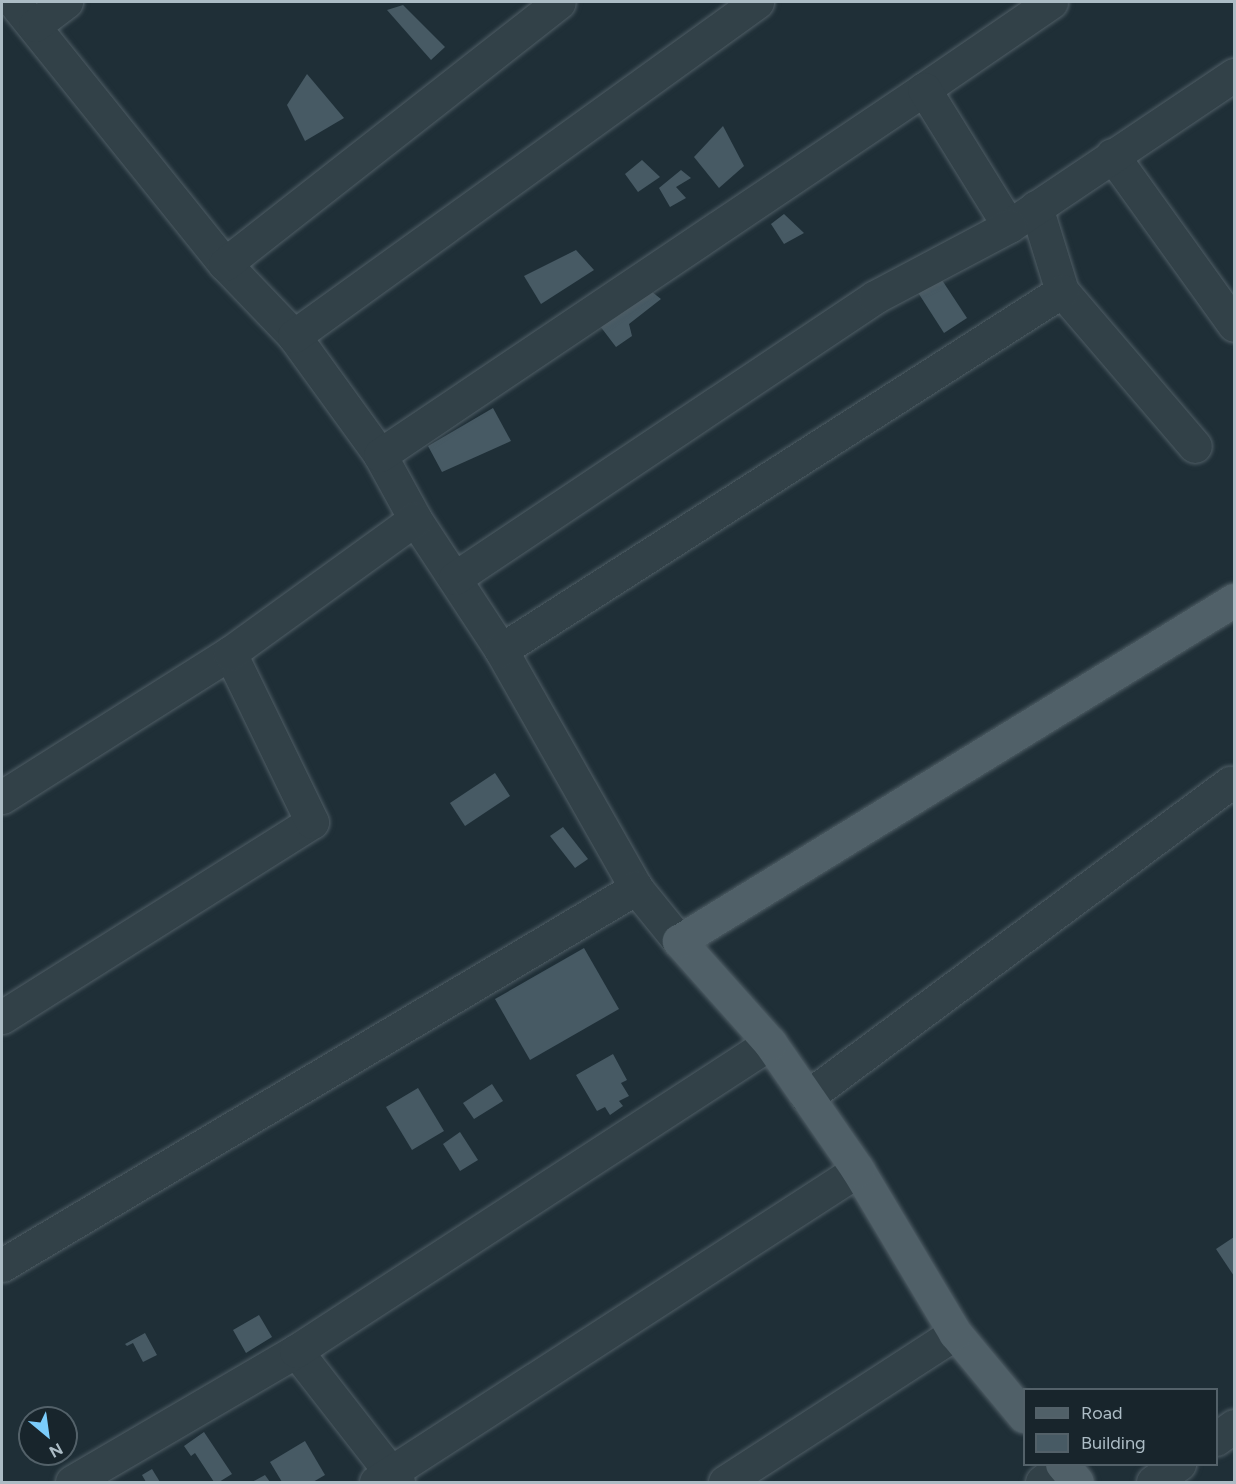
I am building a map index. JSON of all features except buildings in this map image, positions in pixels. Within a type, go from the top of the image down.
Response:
[{"type":"main road","points":[[1023,1415],[955,1333],[858,1170],[771,1043],[680,940],[1234,600]]},
{"type":"street","points":[[66,2],[25,13],[225,264],[294,336],[380,455],[415,519],[501,650],[636,888],[680,940]]},
{"type":"street","points":[[225,264],[559,2]]},
{"type":"street","points":[[294,336],[757,2]]},
{"type":"street","points":[[380,455],[1051,2]]},
{"type":"street","points":[[455,578],[875,297],[1009,226],[1234,75]]},
{"type":"street","points":[[924,89],[1009,226]]},
{"type":"street","points":[[1112,155],[1229,305]]},
{"type":"street","points":[[1036,207],[1062,291],[1195,446]]},
{"type":"street","points":[[501,650],[1062,291]]},
{"type":"street","points":[[2,797],[230,653],[415,519]]},
{"type":"street","points":[[2,1017],[312,822],[230,653]]},
{"type":"street","points":[[807,1097],[1230,783]]},
{"type":"street","points":[[2,1265],[636,888]]},
{"type":"street","points":[[72,1482],[296,1351],[771,1043]]},
{"type":"street","points":[[296,1351],[388,1479],[858,1170]]},
{"type":"street","points":[[724,1482],[955,1333]]},
{"type":"street","points":[[1218,1437],[1234,1426]]},
{"type":"street","points":[[1153,1482],[1176,1466]]}]
